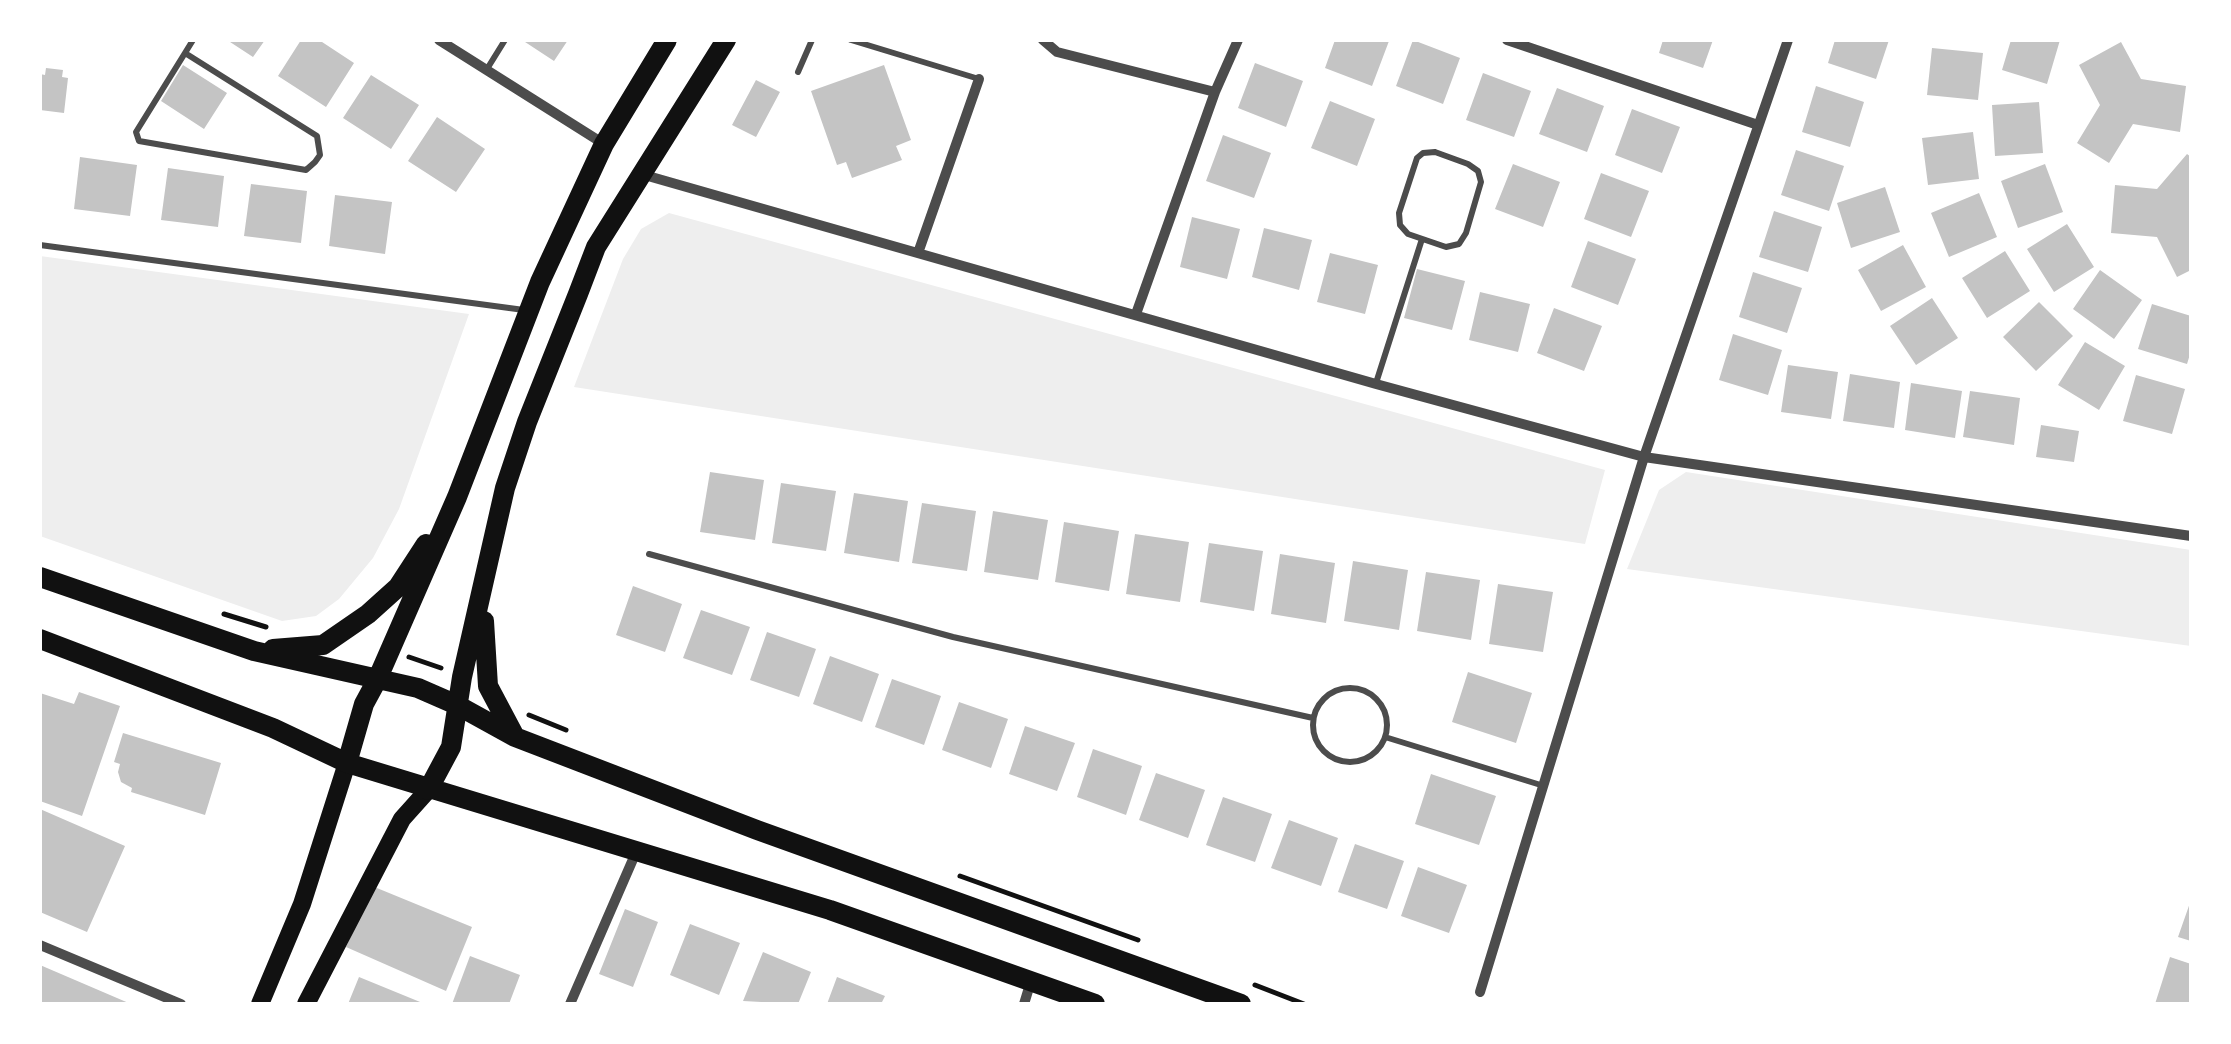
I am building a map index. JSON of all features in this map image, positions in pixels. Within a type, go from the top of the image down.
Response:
[{"type":"main road","points":[[260,1004],[302,904],[364,704],[457,497],[528,310],[604,144],[668,40]]},
{"type":"main road","points":[[306,1004],[402,819],[428,790],[452,746],[457,705],[505,488],[596,247],[726,40]]},
{"type":"main road","points":[[254,651],[324,645],[368,614],[398,586],[457,497]]},
{"type":"main road","points":[[40,577],[254,651],[418,688],[515,737],[757,830],[1241,1004]]},
{"type":"main road","points":[[486,580],[484,636],[488,686],[515,737]]},
{"type":"main road","points":[[40,639],[273,728],[347,763],[830,910],[1095,1004]]},
{"type":"street","points":[[439,40],[604,144]]},
{"type":"street","points":[[1043,40],[1057,52],[1214,92]]},
{"type":"street","points":[[1136,314],[1214,92],[1238,40]]},
{"type":"street","points":[[1507,40],[1758,126]]},
{"type":"street","points":[[1480,992],[1644,457],[1788,40]]},
{"type":"street","points":[[918,253],[978,79]]},
{"type":"street","points":[[640,173],[1644,457],[2191,536]]},
{"type":"street","points":[[570,1004],[637,850]]},
{"type":"street","points":[[40,944],[181,1004]]},
{"type":"street","points":[[1024,1004],[1031,981]]},
{"type":"lane","points":[[184,53],[317,136],[320,156],[306,170],[139,141],[136,132],[184,53],[193,40]]},
{"type":"lane","points":[[487,70],[505,40]]},
{"type":"lane","points":[[798,72],[812,40]]},
{"type":"lane","points":[[851,40],[978,79]]},
{"type":"lane","points":[[1435,152],[1478,171],[1481,182],[1459,244],[1446,247],[1422,239],[1408,234],[1400,224],[1399,213],[1417,158],[1422,153],[1435,152]]},
{"type":"lane","points":[[1376,384],[1422,239]]},
{"type":"lane","points":[[40,245],[528,310]]},
{"type":"lane","points":[[649,554],[953,637],[1313,718]]},
{"type":"lane","points":[[1346,688],[1358,689],[1378,700],[1384,712],[1385,737],[1370,757],[1344,762],[1322,750],[1315,741],[1313,718],[1324,698],[1346,688]]},
{"type":"lane","points":[[1385,737],[1545,787]]},
{"type":"shaded area","points":[[669,213],[1605,470],[1585,544],[574,387],[623,259],[641,229]]},
{"type":"shaded area","points":[[40,256],[469,314],[399,509],[373,558],[339,599],[316,616],[282,621],[40,536]]},
{"type":"shaded area","points":[[1686,472],[2191,550],[2191,646],[1627,569],[1659,490]]},
{"type":"building","points":[[227,40],[265,40],[253,57]]},
{"type":"building","points":[[301,40],[319,40],[354,63],[326,107],[278,76]]},
{"type":"building","points":[[522,40],[568,40],[554,61]]},
{"type":"building","points":[[1335,40],[1389,41],[1372,86],[1325,68]]},
{"type":"building","points":[[1413,40],[1460,58],[1443,104],[1396,86]]},
{"type":"building","points":[[1663,40],[1713,40],[1703,68],[1659,53]]},
{"type":"building","points":[[1835,40],[1889,40],[1876,79],[1828,63]]},
{"type":"building","points":[[2011,40],[2060,40],[2047,84],[2002,70]]},
{"type":"building","points":[[2121,42],[2141,79],[2186,86],[2180,132],[2133,124],[2109,163],[2077,143],[2100,105],[2079,65]]},
{"type":"building","points":[[1932,48],[1983,53],[1978,100],[1927,95]]},
{"type":"building","points":[[1255,63],[1303,81],[1286,127],[1238,108]]},
{"type":"building","points":[[183,65],[227,93],[204,129],[161,101]]},
{"type":"building","points":[[884,65],[911,140],[896,146],[902,160],[852,178],[846,162],[837,165],[811,91]]},
{"type":"building","points":[[46,68],[63,70],[62,77],[68,78],[64,113],[40,110],[40,74],[45,75]]},
{"type":"building","points":[[1483,73],[1531,91],[1514,137],[1466,120]]},
{"type":"building","points":[[371,75],[419,105],[391,149],[343,118]]},
{"type":"building","points":[[756,80],[780,92],[756,137],[732,125]]},
{"type":"building","points":[[1816,86],[1864,102],[1850,147],[1802,132]]},
{"type":"building","points":[[1557,88],[1604,106],[1587,152],[1539,134]]},
{"type":"building","points":[[1330,101],[1375,119],[1357,166],[1311,148]]},
{"type":"building","points":[[2039,102],[2043,153],[1995,156],[1992,105]]},
{"type":"building","points":[[1632,109],[1680,127],[1662,173],[1615,155]]},
{"type":"building","points":[[437,117],[485,149],[456,192],[408,161]]},
{"type":"building","points":[[1973,132],[1979,179],[1928,185],[1922,138]]},
{"type":"building","points":[[1223,135],[1271,153],[1254,198],[1206,181]]},
{"type":"building","points":[[1796,150],[1844,166],[1829,211],[1781,195]]},
{"type":"building","points":[[2187,154],[2191,157],[2191,270],[2177,277],[2157,237],[2111,233],[2115,185],[2157,189]]},
{"type":"building","points":[[80,157],[137,165],[130,216],[74,209]]},
{"type":"building","points":[[1513,164],[1560,182],[1543,227],[1495,209]]},
{"type":"building","points":[[2045,164],[2063,212],[2018,228],[2001,181]]},
{"type":"building","points":[[168,168],[224,176],[218,227],[161,220]]},
{"type":"building","points":[[1601,173],[1649,191],[1631,237],[1584,219]]},
{"type":"building","points":[[251,184],[307,191],[301,243],[244,236]]},
{"type":"building","points":[[1885,187],[1900,232],[1851,248],[1837,203]]},
{"type":"building","points":[[1979,193],[1997,237],[1949,257],[1931,213]]},
{"type":"building","points":[[335,195],[392,202],[385,254],[329,246]]},
{"type":"building","points":[[1774,211],[1822,227],[1808,272],[1759,257]]},
{"type":"building","points":[[1192,217],[1240,229],[1227,279],[1180,267]]},
{"type":"building","points":[[2067,224],[2094,267],[2054,292],[2027,249]]},
{"type":"building","points":[[1264,228],[1312,240],[1299,290],[1252,277]]},
{"type":"building","points":[[1588,241],[1636,259],[1618,305],[1571,287]]},
{"type":"building","points":[[1903,245],[1926,287],[1881,311],[1858,270]]},
{"type":"building","points":[[2005,251],[2030,291],[1987,318],[1962,278]]},
{"type":"building","points":[[1330,253],[1378,265],[1365,314],[1317,302]]},
{"type":"building","points":[[1417,269],[1465,281],[1452,330],[1404,318]]},
{"type":"building","points":[[2100,270],[2142,300],[2114,339],[2073,309]]},
{"type":"building","points":[[1753,272],[1802,288],[1787,333],[1739,317]]},
{"type":"building","points":[[1480,292],[1530,304],[1518,352],[1469,340]]},
{"type":"building","points":[[1932,298],[1958,338],[1916,365],[1890,326]]},
{"type":"building","points":[[2039,302],[2073,336],[2036,371],[2003,337]]},
{"type":"building","points":[[2152,304],[2191,316],[2187,364],[2138,349]]},
{"type":"building","points":[[1554,308],[1602,326],[1584,371],[1537,353]]},
{"type":"building","points":[[1733,334],[1782,350],[1768,395],[1719,380]]},
{"type":"building","points":[[2085,342],[2125,366],[2099,410],[2058,385]]},
{"type":"building","points":[[1788,365],[1838,372],[1831,419],[1781,412]]},
{"type":"building","points":[[1850,374],[1900,382],[1894,428],[1843,421]]},
{"type":"building","points":[[2136,375],[2185,389],[2172,434],[2123,421]]},
{"type":"building","points":[[1911,383],[1962,391],[1955,438],[1905,430]]},
{"type":"building","points":[[1970,391],[2020,398],[2014,445],[1963,437]]},
{"type":"building","points":[[2041,425],[2079,431],[2074,462],[2036,457]]},
{"type":"building","points":[[710,472],[764,480],[755,540],[700,532]]},
{"type":"building","points":[[781,483],[836,491],[826,551],[772,543]]},
{"type":"building","points":[[854,493],[908,501],[899,562],[844,553]]},
{"type":"building","points":[[922,503],[976,511],[967,571],[912,563]]},
{"type":"building","points":[[993,511],[1048,520],[1038,580],[984,572]]},
{"type":"building","points":[[1064,522],[1119,531],[1109,591],[1055,582]]},
{"type":"building","points":[[1135,534],[1189,542],[1180,602],[1126,594]]},
{"type":"building","points":[[1209,543],[1263,551],[1254,611],[1200,602]]},
{"type":"building","points":[[1280,554],[1335,563],[1326,623],[1271,614]]},
{"type":"building","points":[[1353,561],[1408,570],[1399,630],[1344,621]]},
{"type":"building","points":[[1426,572],[1480,580],[1471,640],[1417,631]]},
{"type":"building","points":[[1498,584],[1553,592],[1543,652],[1489,644]]},
{"type":"building","points":[[633,586],[682,604],[665,652],[616,635]]},
{"type":"building","points":[[701,610],[750,627],[732,675],[683,658]]},
{"type":"building","points":[[767,632],[816,649],[799,697],[750,680]]},
{"type":"building","points":[[830,656],[879,674],[862,722],[813,704]]},
{"type":"building","points":[[1468,672],[1532,693],[1516,743],[1452,722]]},
{"type":"building","points":[[892,679],[941,696],[924,745],[875,727]]},
{"type":"building","points":[[79,692],[120,706],[82,816],[40,801],[40,693],[74,704]]},
{"type":"building","points":[[959,702],[1008,719],[991,768],[942,750]]},
{"type":"building","points":[[1025,726],[1075,743],[1057,791],[1009,774]]},
{"type":"building","points":[[123,733],[221,763],[205,815],[131,792],[132,788],[121,782],[120,764],[114,762]]},
{"type":"building","points":[[1093,749],[1142,766],[1126,815],[1077,797]]},
{"type":"building","points":[[1156,773],[1205,790],[1188,838],[1139,820]]},
{"type":"building","points":[[1431,774],[1496,796],[1479,845],[1415,824]]},
{"type":"building","points":[[1223,797],[1272,814],[1255,862],[1206,845]]},
{"type":"building","points":[[40,809],[125,846],[87,932],[40,912]]},
{"type":"building","points":[[1289,820],[1338,838],[1321,886],[1271,868]]},
{"type":"building","points":[[1355,844],[1404,861],[1387,909],[1338,892]]},
{"type":"building","points":[[1418,867],[1467,885],[1449,933],[1401,916]]},
{"type":"building","points":[[372,886],[472,927],[446,991],[346,947]]},
{"type":"building","points":[[2191,900],[2191,941],[2178,937]]},
{"type":"building","points":[[625,909],[658,922],[633,987],[599,974]]},
{"type":"building","points":[[690,924],[740,943],[719,995],[670,975]]},
{"type":"building","points":[[763,952],[811,972],[798,1004],[743,1001]]},
{"type":"building","points":[[470,956],[520,975],[509,1004],[452,1004]]},
{"type":"building","points":[[2170,957],[2191,964],[2191,1004],[2155,1004]]},
{"type":"building","points":[[40,965],[131,1004],[40,1004]]},
{"type":"building","points":[[359,977],[425,1004],[348,1004]]},
{"type":"building","points":[[837,977],[885,996],[881,1004],[827,1004]]}]
